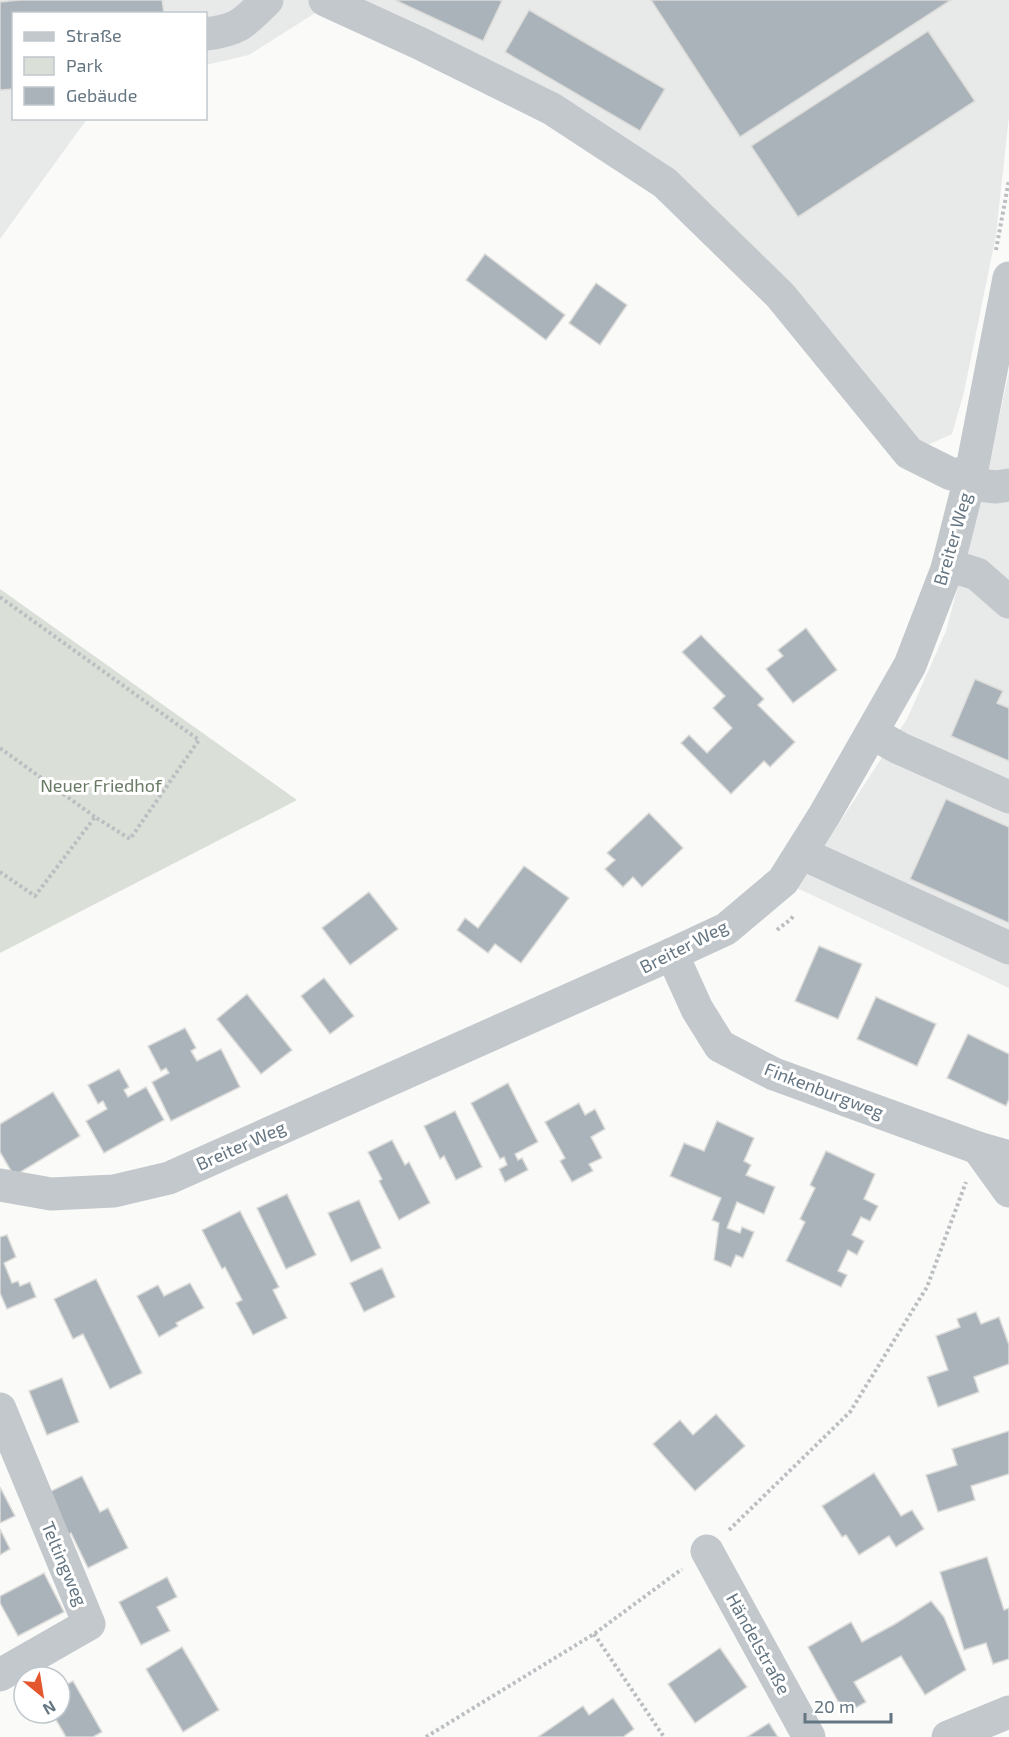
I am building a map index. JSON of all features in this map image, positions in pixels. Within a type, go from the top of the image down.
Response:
[{"type":"street","points":[[207,34],[227,31],[244,24],[267,0]]},
{"type":"street","points":[[325,0],[419,43],[552,109],[665,183],[780,295],[909,453],[951,474],[996,487],[1009,485]]},
{"type":"street","name":"Breiter Weg","points":[[0,1185],[51,1194],[114,1191],[169,1178],[726,928],[783,881],[825,814],[910,665],[948,565],[1004,332],[1009,278]]},
{"type":"street","points":[[948,565],[977,574],[1009,602]]},
{"type":"street","points":[[872,733],[899,748],[1009,797]]},
{"type":"street","points":[[801,853],[1009,948]]},
{"type":"street","name":"Finkenburgweg","points":[[672,954],[698,1009],[720,1046],[774,1074],[978,1148],[1009,1157]]},
{"type":"street","points":[[978,1148],[1009,1191]]},
{"type":"street","name":"Teltingweg","points":[[0,1409],[89,1624],[0,1674]]},
{"type":"street","name":"Händelstraße","points":[[707,1551],[809,1737]]},
{"type":"street","points":[[948,1737],[1009,1712]]},
{"type":"path","points":[[0,597],[199,740],[130,838],[95,817],[0,747]]},
{"type":"path","points":[[0,872],[35,896],[95,817]]},
{"type":"path","points":[[776,931],[791,919],[797,910]]},
{"type":"path","points":[[426,1737],[594,1634],[707,1551],[850,1412],[927,1287],[978,1148]]},
{"type":"path","points":[[594,1634],[664,1737]]},
{"type":"shaded area","points":[[0,0],[1009,0],[1009,116],[996,235],[964,392],[952,434],[909,453],[665,183],[331,3],[249,55],[207,65],[207,12],[12,12],[12,120],[86,120],[0,239]]},
{"type":"shaded area","points":[[1009,372],[1009,988],[797,888],[907,719],[946,631],[981,500]]},
{"type":"green space","name":"Neuer Friedhof","points":[[0,589],[297,800],[0,953]]},
{"type":"building","points":[[162,0],[164,12],[12,12],[12,89],[0,90],[0,2]]},
{"type":"building","points":[[395,0],[499,0],[502,1],[483,41]]},
{"type":"building","points":[[651,0],[951,0],[740,137]]},
{"type":"building","points":[[529,10],[665,89],[640,131],[505,52]]},
{"type":"building","points":[[928,31],[975,101],[798,217],[751,146]]},
{"type":"building","points":[[485,254],[565,315],[546,340],[466,280]]},
{"type":"building","points":[[596,283],[627,305],[600,345],[569,323]]},
{"type":"building","points":[[806,628],[837,670],[793,703],[766,669],[783,656],[778,650]]},
{"type":"building","points":[[701,635],[764,699],[758,705],[795,742],[770,767],[764,761],[731,794],[681,743],[689,735],[707,753],[732,728],[713,708],[725,696],[682,652]]},
{"type":"building","points":[[975,679],[1003,691],[997,703],[1009,708],[1009,761],[951,736]]},
{"type":"building","points":[[946,799],[1009,827],[1009,923],[910,879]]},
{"type":"building","points":[[649,813],[683,848],[642,887],[633,877],[623,887],[605,869],[615,860],[607,853]]},
{"type":"building","points":[[524,866],[569,898],[521,963],[495,944],[488,953],[457,930],[465,918],[478,928]]},
{"type":"building","points":[[369,892],[398,929],[350,965],[322,928]]},
{"type":"building","points":[[819,946],[862,964],[838,1019],[795,1001]]},
{"type":"building","points":[[324,978],[354,1016],[330,1034],[301,996]]},
{"type":"building","points":[[247,994],[292,1050],[261,1074],[217,1019]]},
{"type":"building","points":[[876,997],[936,1024],[917,1066],[857,1039]]},
{"type":"building","points":[[185,1028],[196,1048],[191,1051],[197,1061],[221,1049],[240,1087],[171,1121],[152,1082],[169,1073],[166,1068],[161,1071],[148,1046]]},
{"type":"building","points":[[968,1034],[1009,1054],[1009,1099],[1006,1106],[947,1078]]},
{"type":"building","points":[[119,1069],[129,1087],[124,1090],[128,1097],[146,1087],[164,1120],[104,1153],[86,1121],[107,1109],[103,1101],[98,1104],[88,1085]]},
{"type":"building","points":[[508,1083],[538,1142],[515,1154],[518,1160],[522,1158],[528,1170],[505,1182],[499,1169],[507,1165],[504,1157],[500,1159],[471,1103]]},
{"type":"building","points":[[53,1092],[80,1136],[14,1176],[0,1152],[0,1124]]},
{"type":"building","points":[[579,1103],[585,1115],[595,1109],[605,1129],[591,1137],[602,1158],[589,1164],[593,1171],[572,1182],[560,1161],[565,1158],[545,1122]]},
{"type":"building","points":[[455,1111],[482,1167],[456,1180],[444,1156],[440,1159],[424,1126]]},
{"type":"building","points":[[717,1121],[754,1138],[744,1161],[751,1165],[746,1175],[775,1187],[764,1214],[737,1202],[727,1228],[740,1233],[742,1227],[754,1232],[743,1258],[736,1255],[731,1267],[714,1260],[719,1223],[712,1220],[721,1198],[670,1176],[684,1143],[704,1151]]},
{"type":"building","points":[[392,1140],[405,1165],[409,1162],[430,1203],[399,1220],[379,1181],[382,1179],[368,1152]]},
{"type":"building","points":[[826,1151],[875,1174],[864,1199],[878,1206],[870,1221],[861,1217],[852,1235],[864,1241],[857,1255],[848,1250],[838,1271],[847,1275],[841,1287],[786,1261],[805,1222],[800,1219],[815,1188],[810,1185]]},
{"type":"building","points":[[287,1194],[316,1255],[286,1269],[257,1208]]},
{"type":"building","points":[[359,1200],[381,1248],[351,1262],[328,1213]]},
{"type":"building","points":[[240,1211],[279,1287],[273,1290],[287,1318],[253,1335],[236,1303],[242,1300],[225,1267],[222,1269],[202,1230]]},
{"type":"building","points":[[7,1235],[16,1257],[4,1263],[12,1283],[18,1281],[20,1286],[30,1282],[36,1297],[7,1309],[0,1293],[0,1237]]},
{"type":"building","points":[[382,1268],[395,1297],[364,1312],[350,1283]]},
{"type":"building","points":[[96,1279],[142,1373],[110,1389],[83,1334],[73,1339],[54,1299]]},
{"type":"building","points":[[190,1283],[204,1308],[176,1323],[178,1326],[159,1337],[137,1296],[158,1285],[164,1296]]},
{"type":"building","points":[[976,1312],[981,1324],[999,1317],[1009,1345],[1009,1364],[974,1377],[979,1392],[938,1407],[927,1377],[948,1370],[936,1336],[960,1327],[957,1319]]},
{"type":"building","points":[[62,1378],[79,1422],[47,1435],[29,1391]]},
{"type":"building","points":[[716,1414],[745,1446],[695,1491],[653,1444],[680,1420],[693,1435]]},
{"type":"building","points":[[1009,1431],[1009,1474],[971,1486],[975,1500],[938,1512],[926,1475],[957,1465],[952,1449]]},
{"type":"building","points":[[874,1473],[901,1516],[912,1510],[924,1529],[896,1547],[889,1536],[859,1555],[846,1535],[842,1537],[822,1506]]},
{"type":"building","points":[[82,1476],[100,1512],[108,1508],[128,1548],[88,1568],[71,1533],[62,1538],[41,1496]]},
{"type":"building","points":[[0,1487],[15,1516],[0,1523]]},
{"type":"building","points":[[0,1529],[10,1549],[0,1555]]},
{"type":"building","points":[[987,1557],[1004,1610],[1009,1608],[1009,1659],[993,1664],[986,1643],[964,1650],[940,1572]]},
{"type":"building","points":[[44,1573],[64,1612],[18,1636],[0,1603],[0,1596]]},
{"type":"building","points":[[167,1577],[177,1597],[157,1607],[170,1631],[141,1645],[119,1602]]},
{"type":"building","points":[[931,1601],[944,1617],[966,1670],[925,1695],[901,1656],[854,1682],[866,1702],[845,1714],[808,1647],[851,1622],[862,1642]]},
{"type":"building","points":[[182,1647],[219,1710],[183,1732],[146,1669]]},
{"type":"building","points":[[720,1648],[747,1687],[695,1723],[668,1684]]},
{"type":"building","points":[[72,1682],[102,1732],[93,1737],[66,1737],[59,1725],[72,1725]]},
{"type":"building","points":[[613,1698],[634,1729],[623,1737],[538,1737],[583,1706],[589,1715]]},
{"type":"building","points":[[769,1723],[778,1737],[747,1737]]}]
